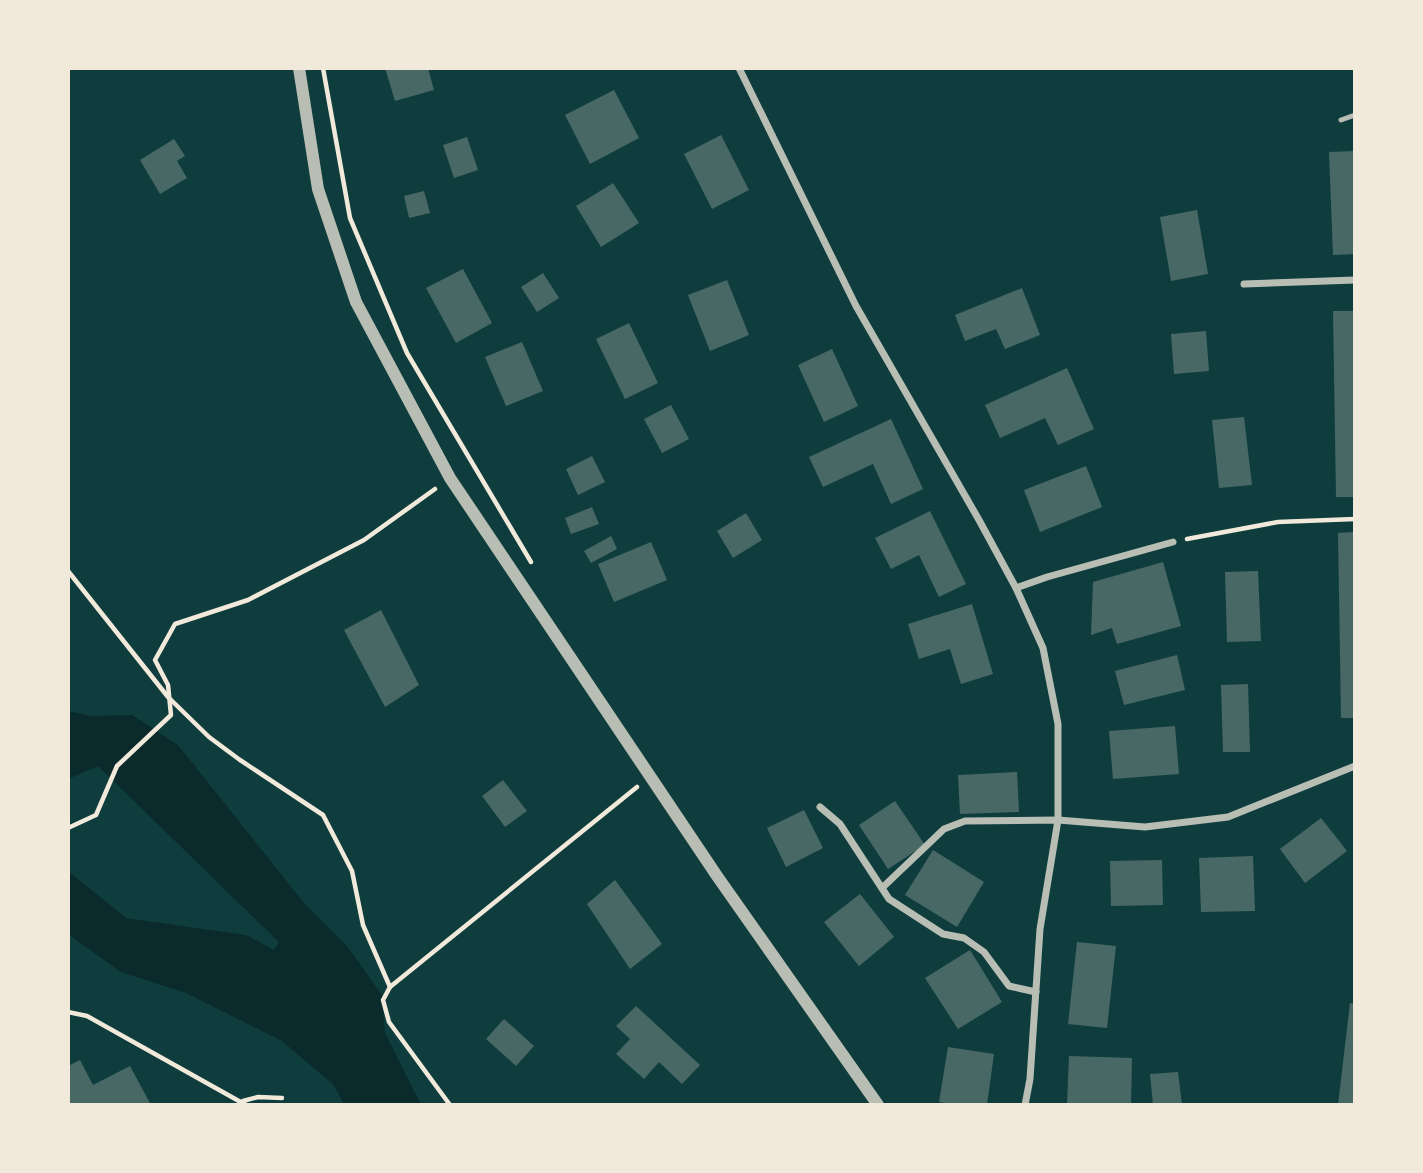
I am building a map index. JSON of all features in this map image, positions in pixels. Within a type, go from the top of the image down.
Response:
[{"type":"street","points":[[299,68],[318,189],[356,302],[450,478],[717,876],[878,1105]]},
{"type":"street","points":[[739,68],[856,306],[979,520],[1016,588],[1043,648],[1058,724],[1058,820],[1040,929],[1030,1079],[1025,1105]]},
{"type":"street","points":[[1244,284],[1355,280]]},
{"type":"street","points":[[1016,588],[1173,542]]},
{"type":"street","points":[[883,888],[944,830],[965,821],[1058,820],[1145,827],[1228,817],[1355,766]]},
{"type":"street","points":[[820,807],[840,824],[889,899],[943,934],[964,938],[984,953],[1009,986],[1036,992]]},
{"type":"lane","points":[[1340,120],[1355,115]]},
{"type":"path","points":[[323,68],[350,218],[407,353],[532,562]]},
{"type":"path","points":[[68,828],[96,815],[117,766],[172,715],[168,685],[155,660],[175,624],[248,600],[364,540],[450,478]]},
{"type":"path","points":[[1173,542],[1278,522],[1355,519]]},
{"type":"path","points":[[68,571],[168,697],[209,737],[323,815],[352,871],[363,925],[390,987]]},
{"type":"path","points":[[450,1105],[388,1021],[383,1000],[390,987],[650,776]]},
{"type":"path","points":[[68,1012],[87,1016],[245,1103],[258,1097],[282,1098]]},
{"type":"water","points":[[68,711],[91,716],[132,715],[178,745],[304,903],[347,946],[382,995],[385,1033],[421,1105],[344,1105],[334,1085],[282,1041],[186,993],[121,972],[68,934],[68,871],[126,918],[246,935],[274,950],[279,942],[98,766],[68,779]]},
{"type":"building","points":[[385,68],[428,68],[434,90],[395,101]]},
{"type":"building","points":[[614,90],[639,138],[590,164],[565,115]]},
{"type":"building","points":[[721,135],[749,190],[712,209],[684,154]]},
{"type":"building","points":[[467,137],[478,170],[454,178],[443,145]]},
{"type":"building","points":[[174,139],[185,156],[177,161],[187,178],[160,194],[140,160]]},
{"type":"building","points":[[1355,151],[1355,254],[1333,255],[1329,152]]},
{"type":"building","points":[[613,183],[639,223],[601,247],[576,206]]},
{"type":"building","points":[[424,191],[430,213],[409,218],[404,196]]},
{"type":"building","points":[[1197,210],[1208,274],[1171,281],[1160,217]]},
{"type":"building","points":[[463,269],[492,323],[456,343],[426,288]]},
{"type":"building","points":[[543,273],[559,298],[537,312],[521,287]]},
{"type":"building","points":[[727,280],[749,335],[710,351],[688,295]]},
{"type":"building","points":[[1022,288],[1040,335],[1005,349],[996,329],[965,341],[955,315]]},
{"type":"building","points":[[1333,311],[1355,311],[1355,497],[1336,497]]},
{"type":"building","points":[[629,323],[658,383],[625,399],[596,339]]},
{"type":"building","points":[[1206,331],[1209,371],[1174,374],[1171,334]]},
{"type":"building","points":[[522,342],[543,391],[506,406],[485,357]]},
{"type":"building","points":[[832,349],[858,406],[824,422],[798,365]]},
{"type":"building","points":[[1067,368],[1094,429],[1058,445],[1045,418],[1000,438],[985,405]]},
{"type":"building","points":[[671,405],[689,439],[662,453],[644,419]]},
{"type":"building","points":[[1244,417],[1252,485],[1219,488],[1212,420]]},
{"type":"building","points":[[891,419],[923,489],[891,504],[873,464],[823,487],[809,457]]},
{"type":"building","points":[[592,456],[605,482],[578,495],[566,469]]},
{"type":"building","points":[[1086,466],[1102,507],[1040,532],[1024,490]]},
{"type":"building","points":[[592,507],[599,524],[571,534],[565,518]]},
{"type":"building","points":[[930,511],[966,584],[939,597],[919,555],[891,569],[875,538]]},
{"type":"building","points":[[746,513],[762,540],[733,558],[717,531]]},
{"type":"building","points":[[1355,532],[1355,718],[1341,718],[1338,533]]},
{"type":"building","points":[[611,536],[617,549],[591,563],[584,551]]},
{"type":"building","points":[[651,542],[667,580],[614,602],[598,564]]},
{"type":"building","points":[[1163,562],[1181,626],[1117,644],[1112,628],[1091,635],[1093,582]]},
{"type":"building","points":[[1258,571],[1261,641],[1227,642],[1225,572]]},
{"type":"building","points":[[972,604],[993,674],[961,684],[950,649],[919,659],[908,624]]},
{"type":"building","points":[[381,610],[419,685],[385,707],[344,630]]},
{"type":"building","points":[[1177,655],[1185,690],[1124,705],[1115,671]]},
{"type":"building","points":[[1248,684],[1250,752],[1223,752],[1221,685]]},
{"type":"building","points":[[1175,726],[1179,774],[1113,779],[1109,731]]},
{"type":"building","points":[[1017,772],[1019,812],[960,814],[958,775]]},
{"type":"building","points":[[503,780],[527,811],[505,827],[482,796]]},
{"type":"building","points":[[895,801],[925,845],[888,869],[859,825]]},
{"type":"building","points":[[804,810],[823,848],[786,867],[767,828]]},
{"type":"building","points":[[1321,818],[1347,851],[1305,883],[1280,849]]},
{"type":"building","points":[[933,850],[984,882],[957,927],[905,895]]},
{"type":"building","points":[[1253,856],[1255,911],[1201,912],[1199,858]]},
{"type":"building","points":[[1162,860],[1163,905],[1111,906],[1110,861]]},
{"type":"building","points":[[615,880],[662,944],[630,969],[587,904]]},
{"type":"building","points":[[860,894],[894,937],[859,966],[824,922]]},
{"type":"building","points":[[1077,942],[1116,946],[1107,1028],[1068,1024]]},
{"type":"building","points":[[970,950],[1002,1002],[958,1029],[925,978]]},
{"type":"building","points":[[1350,1003],[1355,1004],[1355,1105],[1338,1105]]},
{"type":"building","points":[[636,1006],[700,1065],[682,1084],[659,1062],[644,1079],[616,1054],[630,1039],[616,1026]]},
{"type":"building","points":[[504,1019],[534,1046],[516,1066],[486,1039]]},
{"type":"building","points":[[948,1047],[994,1054],[987,1105],[939,1102]]},
{"type":"building","points":[[1069,1056],[1132,1058],[1131,1105],[1067,1104]]},
{"type":"building","points":[[80,1060],[93,1085],[130,1066],[151,1105],[68,1105],[68,1066]]},
{"type":"building","points":[[1178,1072],[1182,1105],[1153,1105],[1150,1074]]}]
